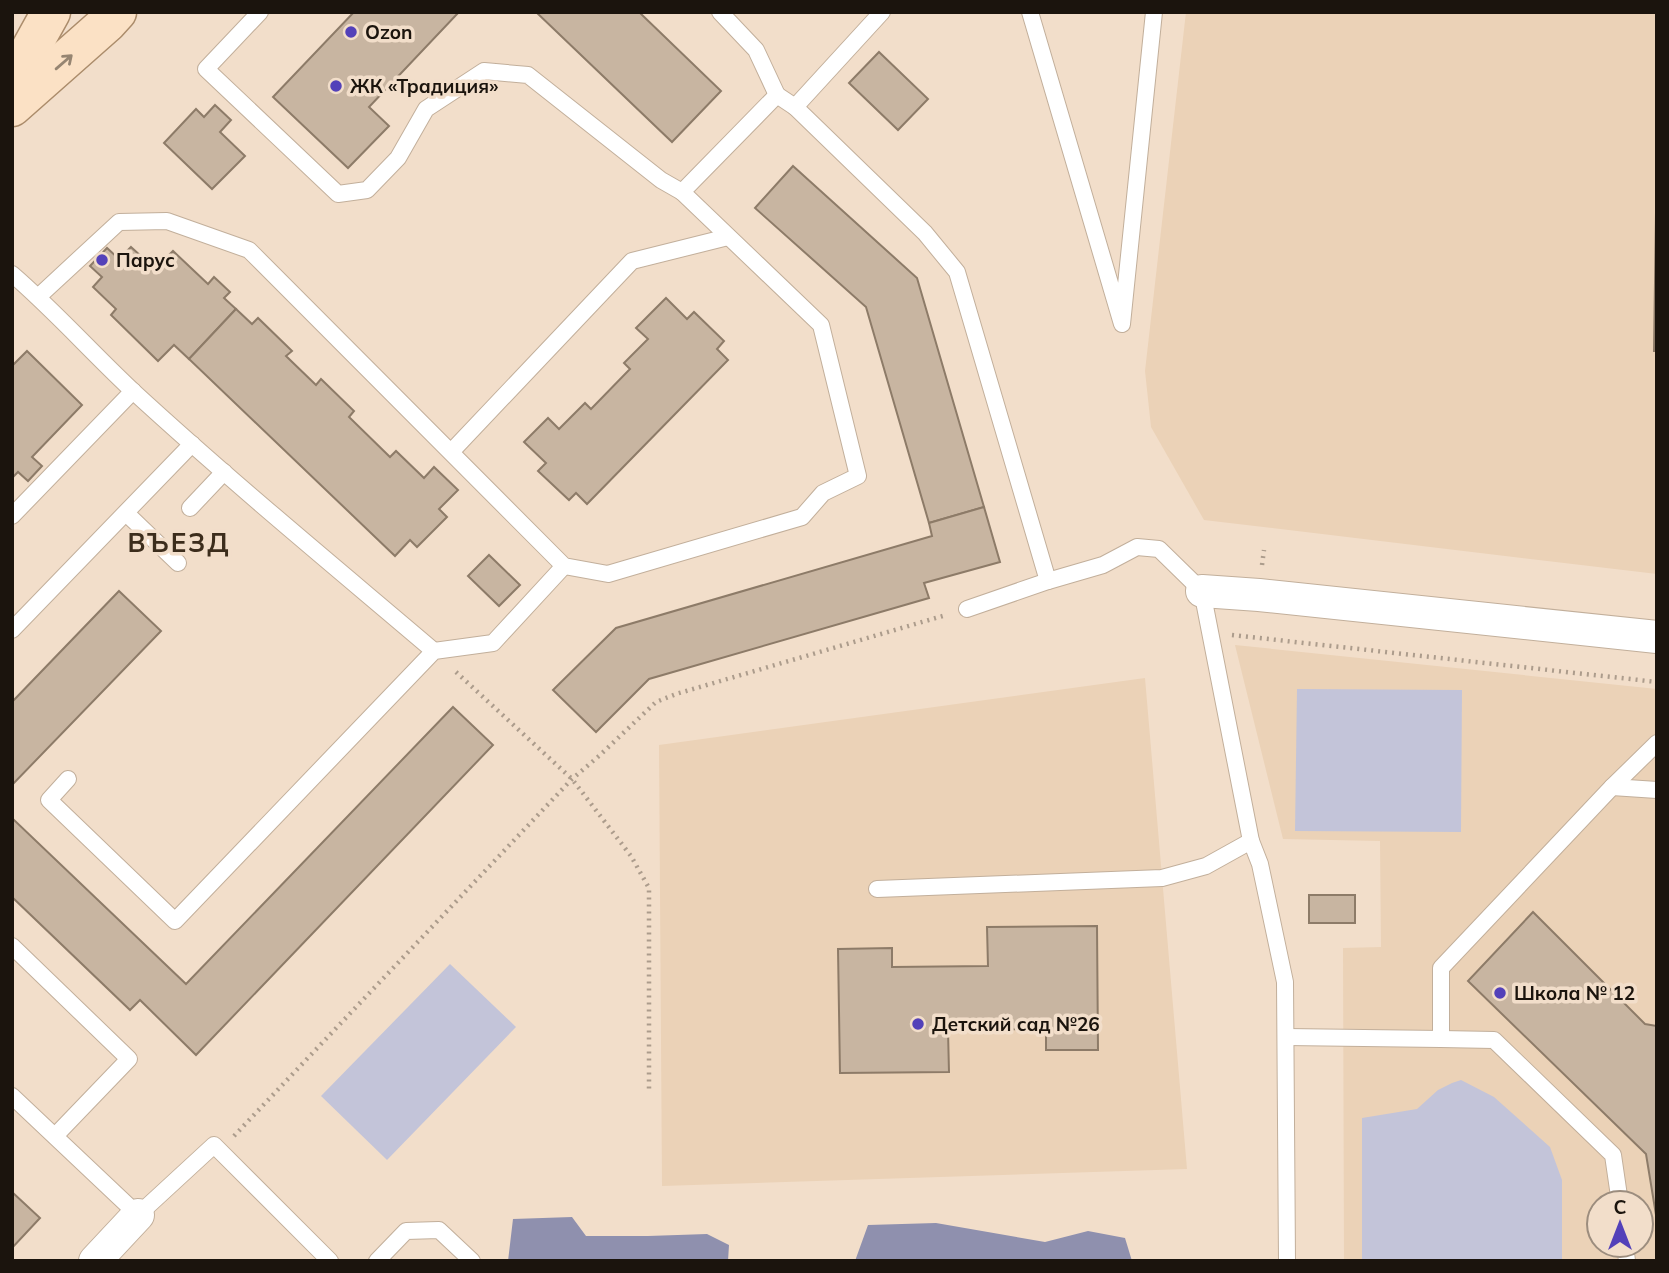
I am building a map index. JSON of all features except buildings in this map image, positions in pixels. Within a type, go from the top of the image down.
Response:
[{"type":"main road","points":[[12,75],[30,50],[51,12]]},
{"type":"main road","points":[[12,107],[117,12]]},
{"type":"street","points":[[1202,591],[1259,594],[1657,636]]},
{"type":"street","points":[[95,1261],[138,1215]]},
{"type":"lane","points":[[38,297],[119,222],[166,221],[249,250],[564,566],[608,574],[802,517],[823,493],[858,476],[821,326],[681,192],[661,180],[528,75],[484,71],[426,108],[398,158],[367,190],[338,194],[206,69],[260,12]]},
{"type":"lane","points":[[720,12],[756,50],[777,95],[795,107],[925,233],[957,272],[1048,581]]},
{"type":"lane","points":[[795,107],[882,12]]},
{"type":"lane","points":[[1030,12],[1122,324],[1154,12]]},
{"type":"lane","points":[[681,192],[777,95]]},
{"type":"lane","points":[[451,452],[632,261],[728,237]]},
{"type":"lane","points":[[12,274],[192,444],[434,651]]},
{"type":"lane","points":[[12,516],[133,391]]},
{"type":"lane","points":[[12,631],[192,444]]},
{"type":"lane","points":[[190,508],[224,472]]},
{"type":"lane","points":[[126,513],[178,563]]},
{"type":"lane","points":[[967,609],[1103,565],[1137,547],[1159,549],[1202,591],[1251,841],[1260,864],[1285,982],[1287,1261]]},
{"type":"lane","points":[[68,779],[49,800],[175,921],[434,651],[493,643],[564,566]]},
{"type":"lane","points":[[1441,1039],[1441,968],[1657,743]]},
{"type":"lane","points":[[1612,787],[1657,790]]},
{"type":"lane","points":[[877,889],[1162,878],[1206,866],[1251,841]]},
{"type":"lane","points":[[12,946],[129,1059],[55,1136]]},
{"type":"lane","points":[[1286,1037],[1494,1040],[1613,1155],[1618,1189]]},
{"type":"lane","points":[[12,1096],[138,1215],[214,1144],[330,1261]]},
{"type":"lane","points":[[377,1261],[406,1231],[439,1230],[472,1261]]},
{"type":"path","points":[[214,1144],[233,1137],[572,779],[656,702],[967,609]]},
{"type":"path","points":[[1228,634],[1657,682]]},
{"type":"path","points":[[434,651],[572,779],[631,856],[649,888],[649,1089]]},
{"type":"shaded area","points":[[1186,12],[1657,12],[1657,574],[1204,520],[1151,427],[1145,371]]},
{"type":"shaded area","name":"Школа № 12","points":[[1235,645],[1657,689],[1657,1261],[1344,1261],[1343,948],[1381,947],[1380,841],[1283,839]]},
{"type":"shaded area","name":"Детский сад №26","points":[[1145,678],[1187,1169],[662,1186],[659,745]]},
{"type":"shaded area","points":[[1297,689],[1462,690],[1461,832],[1295,831]]},
{"type":"shaded area","points":[[450,964],[516,1027],[387,1160],[321,1096]]},
{"type":"shaded area","points":[[1461,1080],[1494,1097],[1550,1147],[1562,1180],[1562,1261],[1362,1261],[1362,1118],[1417,1109],[1438,1090]]},
{"type":"shaded area","points":[[572,1217],[586,1236],[707,1234],[729,1245],[728,1261],[508,1261],[513,1219]]},
{"type":"shaded area","points":[[936,1223],[1045,1242],[1088,1231],[1125,1238],[1132,1261],[855,1261],[868,1225]]},
{"type":"place","name":"Ozon","points":[[351,32]]},
{"type":"place","name":"ЖК «Традиция»","points":[[336,86]]},
{"type":"place","name":"Парус","points":[[102,260]]},
{"type":"place","name":"Школа № 12","points":[[1500,993]]},
{"type":"place","name":"Детский сад №26","points":[[918,1024]]},
{"type":"district","name":"ВЪЕЗД","points":[[179,542]]}]
